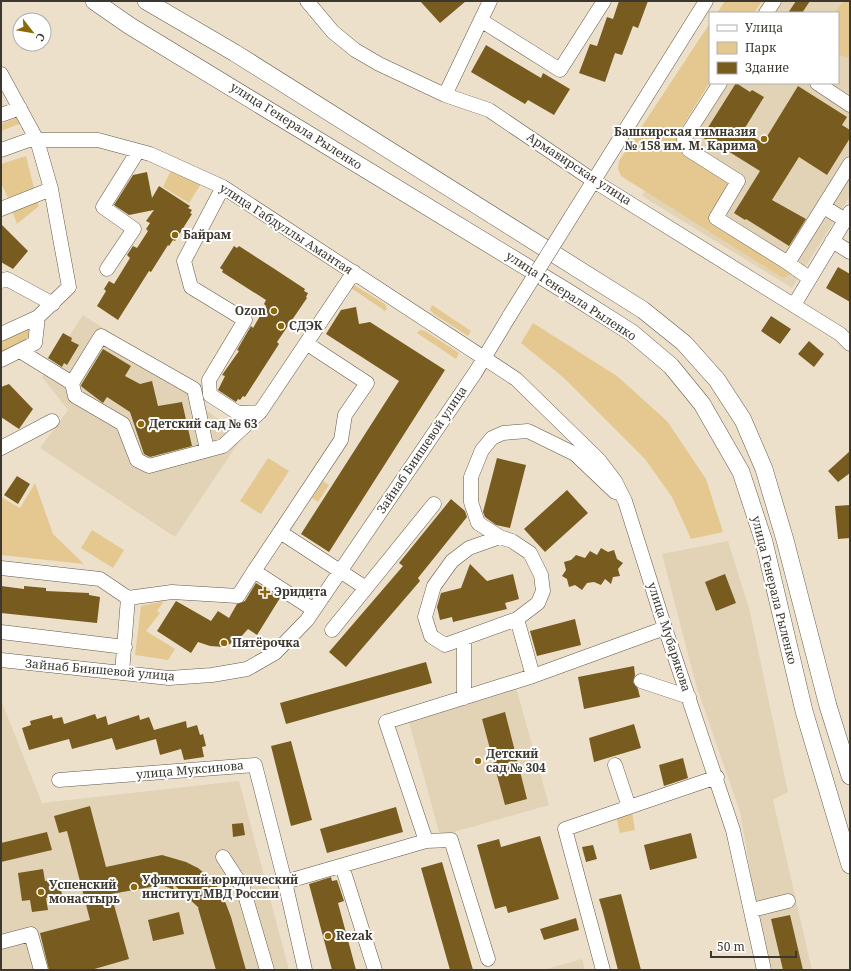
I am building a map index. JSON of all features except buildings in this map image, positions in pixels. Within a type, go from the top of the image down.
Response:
[{"type":"main road","name":"улица Генерала Рыленко","points":[[94,1],[130,26],[566,291],[632,333],[670,366],[702,404],[741,472],[764,542],[804,711],[850,865]]},
{"type":"main road","name":"улица Генерала Рыленко","points":[[146,1],[235,53],[643,310],[684,343],[716,380],[743,420],[764,469],[785,540],[828,706],[850,776]]},
{"type":"main road","points":[[154,1],[170,15]]},
{"type":"street","name":"Армавирская улица","points":[[307,1],[333,32],[355,50],[379,64],[445,95],[489,110],[594,181],[840,334],[850,344]]},
{"type":"street","points":[[445,95],[482,21],[490,1]]},
{"type":"street","points":[[482,21],[560,70],[604,1]]},
{"type":"street","name":"Зайнаб Биишевой улица","points":[[1,660],[169,678],[212,675],[248,669],[275,653],[307,620],[484,357],[706,1]]},
{"type":"street","points":[[767,12],[774,1]]},
{"type":"street","points":[[1,74],[37,140],[51,189],[69,287],[38,317],[1,334]]},
{"type":"street","points":[[719,84],[684,140],[689,150],[738,181],[716,218],[788,263],[809,278]]},
{"type":"street","points":[[818,84],[850,105]]},
{"type":"street","points":[[1,115],[20,108]]},
{"type":"street","name":"улица Габдуллы Амантая","points":[[1,150],[29,140],[98,140],[150,154],[223,187],[484,357]]},
{"type":"street","points":[[107,269],[134,229],[103,207],[138,151]]},
{"type":"street","points":[[788,263],[850,164]]},
{"type":"street","points":[[223,187],[184,261],[191,287],[245,320],[209,380],[210,395],[238,413],[260,412]]},
{"type":"street","points":[[1,209],[51,189]]},
{"type":"street","points":[[794,305],[847,216],[824,207]]},
{"type":"street","points":[[832,241],[850,252]]},
{"type":"street","points":[[20,351],[72,383],[76,396],[123,424],[136,460],[149,466],[223,446],[260,412],[354,272]]},
{"type":"street","points":[[1,281],[7,279],[53,304]]},
{"type":"street","points":[[1,360],[35,343],[38,317]]},
{"type":"street","points":[[72,383],[101,336],[194,389],[207,450]]},
{"type":"street","points":[[1,568],[100,579],[128,598],[172,592],[238,596],[341,440],[345,415],[367,383],[306,343]]},
{"type":"street","name":"улица Мубарякова","points":[[484,357],[516,379],[599,460],[615,481],[625,501],[665,628],[717,777],[733,830],[752,910],[764,970]]},
{"type":"street","points":[[1,448],[52,421]]},
{"type":"street","points":[[500,537],[469,548],[452,561],[434,586],[425,617],[431,636],[445,645],[517,619],[538,603],[543,591],[541,575],[530,553],[512,541],[500,537],[478,523],[471,502],[471,477],[482,450],[492,438],[503,433],[528,431],[575,454],[625,501]]},
{"type":"street","points":[[332,630],[434,504]]},
{"type":"street","points":[[280,532],[366,588]]},
{"type":"street","points":[[254,571],[314,610]]},
{"type":"street","points":[[122,673],[128,598]]},
{"type":"street","points":[[517,619],[533,676]]},
{"type":"street","points":[[426,841],[386,722],[533,676],[665,628]]},
{"type":"street","points":[[1,632],[125,647]]},
{"type":"street","points":[[464,639],[464,698]]},
{"type":"street","points":[[641,681],[689,697]]},
{"type":"street","name":"улица Муксинова","points":[[59,780],[255,765],[285,882],[305,970]]},
{"type":"street","points":[[615,765],[629,807]]},
{"type":"street","points":[[603,970],[565,829],[717,777]]},
{"type":"street","points":[[285,882],[426,841],[451,840],[488,959]]},
{"type":"street","points":[[223,857],[243,888],[267,970]]},
{"type":"street","points":[[342,866],[375,970]]},
{"type":"street","points":[[752,910],[788,902]]},
{"type":"street","points":[[1,942],[31,934],[41,970]]},
{"type":"shaded area","name":"Башкирская гимназия № 158 им. М. Карима","points":[[764,1],[850,1],[850,196],[792,288],[642,196],[712,84],[839,84],[839,12],[757,12]]},
{"type":"shaded area","name":"Детский сад № 63","points":[[83,315],[200,390],[207,411],[243,436],[175,537],[40,448],[68,410],[42,377]]},
{"type":"shaded area","points":[[728,541],[750,612],[788,792],[773,800],[812,970],[771,970],[754,892],[740,812],[696,685],[662,554]]},
{"type":"shaded area","name":"Детский сад № 304","points":[[515,684],[549,805],[440,836],[408,718]]},
{"type":"shaded area","name":"Уфимский юридический институт МВД России","points":[[1,700],[42,803],[239,781],[289,970],[1,970]]},
{"type":"shaded area","points":[[582,959],[585,970],[543,970]]},
{"type":"green space","points":[[725,1],[762,1],[755,12],[718,12]]},
{"type":"green space","points":[[844,1],[850,1],[850,58],[839,55],[839,12],[835,12]]},
{"type":"green space","points":[[709,25],[709,84],[677,135],[685,150],[724,177],[730,185],[711,221],[795,272],[783,278],[621,176],[618,169],[619,161]]},
{"type":"green space","points":[[20,116],[22,123],[1,131],[1,124]]},
{"type":"green space","points":[[26,156],[34,188],[8,198],[1,183],[1,164]]},
{"type":"green space","points":[[172,168],[201,184],[189,203],[163,187]]},
{"type":"green space","points":[[37,201],[39,206],[17,224],[12,210]]},
{"type":"green space","points":[[352,284],[385,304],[387,309],[385,311],[348,286]]},
{"type":"green space","points":[[432,305],[471,331],[468,336],[434,314],[430,310]]},
{"type":"green space","points":[[533,323],[617,376],[667,421],[706,479],[723,532],[691,539],[672,497],[645,459],[564,378],[521,343]]},
{"type":"green space","points":[[29,328],[33,330],[32,340],[1,355],[1,341]]},
{"type":"green space","points":[[420,330],[425,331],[459,353],[456,359],[417,333]]},
{"type":"green space","points":[[268,458],[289,471],[261,514],[240,501]]},
{"type":"green space","points":[[323,481],[329,485],[318,502],[312,498]]},
{"type":"green space","points":[[35,483],[53,534],[84,564],[1,555],[1,497],[20,508]]},
{"type":"green space","points":[[92,530],[124,550],[113,568],[81,548]]},
{"type":"green space","points":[[164,601],[157,611],[160,613],[146,631],[175,649],[168,660],[135,655],[141,606]]},
{"type":"green space","points":[[632,812],[635,830],[620,833],[616,816]]},
{"type":"place","name":"Башкирская гимназия № 158 им. М. Карима","points":[[764,139]]},
{"type":"place","name":"Байрам","points":[[175,235]]},
{"type":"place","name":"Ozon","points":[[274,311]]},
{"type":"place","name":"СДЭК","points":[[281,326]]},
{"type":"place","name":"Детский сад № 63","points":[[141,424]]},
{"type":"place","name":"Эридита","points":[[265,592]]},
{"type":"place","name":"Пятёрочка","points":[[224,643]]},
{"type":"place","name":"Детский сад № 304","points":[[478,761]]},
{"type":"place","name":"Уфимский юридический институт МВД России","points":[[134,887]]},
{"type":"place","name":"Успенский монастырь","points":[[41,892]]},
{"type":"place","name":"Rezak","points":[[328,936]]}]
